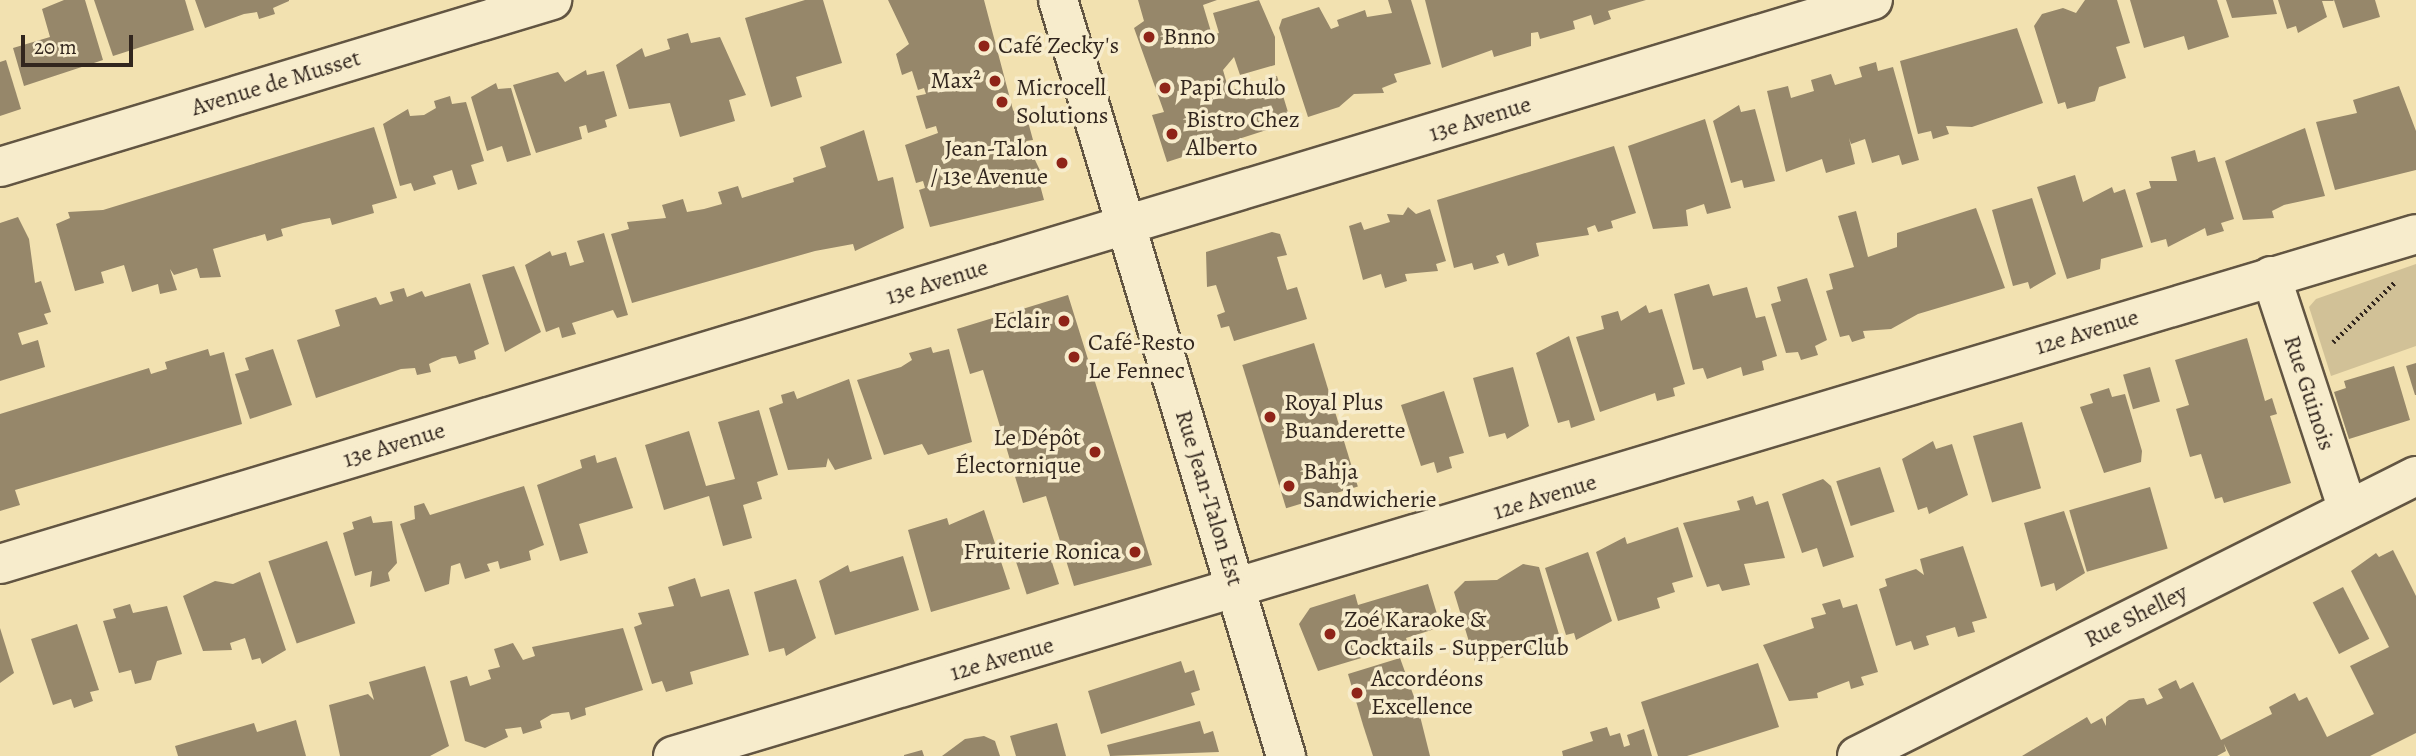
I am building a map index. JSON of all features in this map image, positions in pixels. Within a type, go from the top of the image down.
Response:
[{"type":"street","name":"Avenue de Musset","points":[[0,167],[552,0]]},
{"type":"street","name":"Rue Jean-Talon Est","points":[[1058,0],[1286,756]]},
{"type":"street","name":"13e Avenue","points":[[0,564],[1873,0]]},
{"type":"street","name":"12e Avenue","points":[[673,756],[1237,590],[2416,234]]},
{"type":"street","name":"Rue Guinois","points":[[2271,276],[2348,510]]},
{"type":"street","name":"Rue Shelley","points":[[1857,756],[2416,476]]},
{"type":"path","points":[[2323,351],[2403,274]]},
{"type":"shaded area","points":[[2416,264],[2416,346],[2331,376],[2309,307],[2316,299]]},
{"type":"building","points":[[64,0],[85,0],[103,60],[24,86],[13,48],[50,37],[42,9]]},
{"type":"building","points":[[94,0],[185,0],[194,30],[113,56]]},
{"type":"building","points":[[195,0],[289,1],[273,8],[275,14],[259,19],[257,12],[244,14],[205,28]]},
{"type":"building","points":[[805,0],[823,0],[842,63],[796,77],[802,97],[771,107],[745,18]]},
{"type":"building","points":[[888,0],[984,0],[1013,110],[1020,120],[1027,118],[1033,140],[1026,141],[1046,183],[1040,185],[1044,200],[930,227],[919,190],[925,188],[923,181],[916,183],[905,145],[938,133],[936,126],[926,129],[916,96],[926,94],[924,88],[918,90],[912,71],[902,75],[896,54],[909,44]]},
{"type":"building","points":[[1138,0],[1217,0],[1203,5],[1212,35],[1219,33],[1213,13],[1259,0],[1275,37],[1275,65],[1240,75],[1234,57],[1223,70],[1229,91],[1277,76],[1291,122],[1167,162],[1152,115],[1164,112],[1134,28],[1144,21]]},
{"type":"building","points":[[1388,0],[1411,0],[1431,64],[1394,74],[1397,82],[1382,88],[1384,93],[1354,94],[1339,107],[1308,117],[1279,28],[1282,19],[1319,7],[1331,29],[1339,26],[1337,20],[1365,10],[1367,17],[1392,13]]},
{"type":"building","points":[[1425,0],[1646,0],[1608,11],[1611,19],[1594,25],[1591,15],[1573,21],[1575,29],[1540,39],[1538,32],[1531,33],[1531,46],[1494,57],[1492,50],[1442,68]]},
{"type":"building","points":[[2085,0],[2117,0],[2130,43],[2116,47],[2126,78],[2099,87],[2095,101],[2067,109],[2065,102],[2058,104],[2034,26],[2042,14],[2063,8],[2076,13]]},
{"type":"building","points":[[2130,0],[2217,0],[2229,37],[2188,50],[2184,36],[2144,48]]},
{"type":"building","points":[[2226,0],[2273,0],[2277,14],[2232,18]]},
{"type":"building","points":[[2278,0],[2334,1],[2322,1],[2327,17],[2298,33],[2296,26],[2287,29]]},
{"type":"building","points":[[2334,0],[2375,0],[2380,17],[2343,28]]},
{"type":"building","points":[[2017,28],[2043,103],[1972,127],[1946,126],[1949,134],[1933,139],[1931,131],[1918,134],[1900,61]]},
{"type":"building","points":[[688,33],[691,43],[720,37],[746,95],[729,100],[735,121],[680,137],[670,103],[629,109],[616,65],[642,48],[645,57],[670,49],[667,39]]},
{"type":"building","points":[[6,60],[21,109],[0,116],[0,62]]},
{"type":"building","points":[[1876,62],[1878,71],[1893,67],[1919,160],[1902,165],[1899,155],[1872,163],[1865,139],[1851,144],[1849,138],[1855,164],[1826,173],[1822,159],[1786,172],[1767,91],[1788,86],[1791,98],[1814,91],[1811,80],[1831,74],[1835,85],[1862,77],[1859,67]]},
{"type":"building","points":[[586,70],[587,75],[604,71],[617,116],[605,120],[607,127],[588,133],[586,125],[579,127],[582,139],[536,153],[513,85],[558,72],[565,82]]},
{"type":"building","points":[[496,83],[498,89],[511,88],[531,155],[507,162],[502,146],[487,151],[471,97]]},
{"type":"building","points":[[2399,86],[2416,131],[2416,170],[2335,190],[2316,122],[2357,113],[2353,100]]},
{"type":"building","points":[[450,96],[452,104],[466,102],[484,161],[471,165],[477,184],[458,190],[452,170],[433,176],[436,184],[414,191],[411,183],[400,186],[383,124],[408,109],[410,116],[424,115],[436,108],[434,101]]},
{"type":"building","points":[[1739,105],[1741,112],[1755,109],[1775,181],[1744,188],[1742,180],[1731,183],[1713,121]]},
{"type":"building","points":[[1705,119],[1731,208],[1707,214],[1704,204],[1686,210],[1688,226],[1653,229],[1628,146]]},
{"type":"building","points":[[374,127],[397,198],[372,205],[374,213],[332,225],[330,218],[303,223],[281,229],[283,236],[267,241],[265,234],[213,249],[221,277],[200,278],[197,268],[174,275],[170,269],[177,290],[160,294],[158,284],[132,292],[124,265],[101,272],[104,283],[75,291],[56,224],[70,218],[68,212],[103,210]]},
{"type":"building","points":[[2305,128],[2325,196],[2284,205],[2272,211],[2274,218],[2243,220],[2225,161]]},
{"type":"building","points":[[864,130],[878,181],[893,177],[904,228],[855,251],[853,244],[815,251],[632,303],[611,234],[629,229],[627,222],[666,218],[662,205],[683,199],[687,212],[722,204],[718,192],[738,186],[742,198],[794,182],[793,178],[826,167],[820,147]]},
{"type":"building","points":[[1614,146],[1636,213],[1611,221],[1613,228],[1598,232],[1595,225],[1587,228],[1589,235],[1536,243],[1539,256],[1508,266],[1504,253],[1496,256],[1499,263],[1474,270],[1472,263],[1454,268],[1437,200]]},
{"type":"building","points":[[2195,150],[2198,162],[2215,157],[2234,219],[2221,223],[2224,231],[2207,236],[2205,228],[2168,247],[2166,239],[2151,243],[2136,193],[2151,188],[2149,181],[2177,181],[2171,157]]},
{"type":"building","points":[[2075,175],[2083,202],[2112,187],[2114,193],[2125,189],[2143,247],[2101,259],[2100,269],[2067,279],[2037,187]]},
{"type":"building","points":[[2032,198],[2056,274],[2030,289],[2028,282],[2013,286],[1992,210]]},
{"type":"building","points":[[1408,207],[1416,214],[1430,209],[1446,261],[1436,264],[1438,271],[1405,274],[1407,281],[1385,288],[1381,274],[1363,280],[1349,226],[1361,222],[1364,230],[1390,222],[1387,214],[1403,215]]},
{"type":"building","points":[[1976,208],[2005,288],[1918,314],[1891,329],[1863,331],[1865,338],[1852,342],[1849,335],[1840,337],[1826,291],[1833,289],[1829,274],[1854,267],[1838,216],[1856,211],[1868,257],[1897,247],[1897,233]]},
{"type":"building","points":[[18,217],[29,239],[35,283],[41,281],[51,312],[44,314],[48,324],[18,333],[22,345],[38,340],[45,367],[0,381],[0,223]]},
{"type":"building","points":[[1272,232],[1280,234],[1287,255],[1277,257],[1287,290],[1297,287],[1307,319],[1234,341],[1229,326],[1221,328],[1217,315],[1225,312],[1216,285],[1207,287],[1206,252]]},
{"type":"building","points":[[604,233],[628,315],[617,318],[613,310],[572,323],[576,334],[562,338],[559,327],[546,332],[525,265],[550,251],[552,256],[566,252],[570,266],[584,262],[577,241]]},
{"type":"building","points":[[514,266],[541,332],[505,352],[482,275]]},
{"type":"building","points":[[1807,278],[1827,340],[1815,346],[1818,355],[1801,360],[1798,352],[1786,353],[1771,304],[1781,301],[1777,287]]},
{"type":"building","points":[[470,283],[489,344],[474,351],[476,359],[459,364],[456,356],[442,358],[429,364],[431,372],[417,375],[415,368],[401,369],[316,398],[297,340],[340,326],[335,310],[376,297],[380,305],[393,301],[390,292],[404,288],[407,297],[422,291],[425,297]]},
{"type":"building","points":[[1709,284],[1713,296],[1747,287],[1756,318],[1765,316],[1777,356],[1762,361],[1764,370],[1743,376],[1741,367],[1707,379],[1703,368],[1693,370],[1674,294]]},
{"type":"building","points":[[1068,295],[1152,565],[1074,586],[1046,496],[1023,503],[983,370],[970,374],[957,329]]},
{"type":"building","points":[[1646,305],[1649,313],[1662,309],[1685,384],[1673,388],[1675,396],[1657,401],[1655,393],[1600,412],[1576,337],[1604,329],[1601,316],[1618,311],[1621,321]]},
{"type":"building","points":[[1569,336],[1595,420],[1571,428],[1569,420],[1558,423],[1536,353]]},
{"type":"building","points":[[2247,338],[2265,401],[2272,398],[2277,414],[2270,416],[2291,483],[2224,503],[2222,497],[2215,499],[2201,454],[2190,457],[2176,409],[2189,405],[2175,360]]},
{"type":"building","points":[[1314,343],[1358,486],[1286,508],[1242,365]]},
{"type":"building","points":[[931,347],[933,353],[949,349],[972,442],[928,455],[922,444],[884,455],[857,380],[901,367],[912,360],[909,353]]},
{"type":"building","points":[[208,349],[210,356],[224,352],[242,424],[15,490],[20,505],[0,511],[0,414],[149,368],[151,374],[167,369],[165,362]]},
{"type":"building","points":[[273,349],[292,405],[250,419],[235,374],[249,370],[245,358]]},
{"type":"building","points":[[2416,363],[2416,395],[2415,395],[2406,366]]},
{"type":"building","points":[[2394,366],[2410,420],[2349,439],[2334,392],[2346,388],[2344,381]]},
{"type":"building","points":[[1513,367],[1529,426],[1507,439],[1505,433],[1489,437],[1473,378]]},
{"type":"building","points":[[2150,367],[2160,402],[2133,409],[2123,375]]},
{"type":"building","points":[[849,379],[872,459],[835,470],[828,458],[826,467],[788,470],[769,408],[783,403],[781,395],[794,391],[797,399]]},
{"type":"building","points":[[2109,388],[2112,397],[2125,394],[2142,451],[2141,462],[2104,473],[2080,407],[2093,403],[2090,394]]},
{"type":"building","points":[[1444,391],[1464,453],[1449,457],[1452,468],[1437,473],[1434,462],[1421,466],[1401,405]]},
{"type":"building","points":[[759,410],[778,475],[757,482],[762,499],[743,505],[752,538],[723,546],[709,496],[664,510],[645,445],[689,431],[706,486],[735,479],[718,422]]},
{"type":"building","points":[[2022,422],[2041,488],[1992,502],[1973,436]]},
{"type":"building","points":[[1933,441],[1936,449],[1952,444],[1968,495],[1929,514],[1927,507],[1918,510],[1902,459]]},
{"type":"building","points":[[595,455],[597,463],[616,457],[633,508],[579,524],[588,553],[560,561],[537,485],[582,468],[580,460]]},
{"type":"building","points":[[1880,467],[1895,512],[1851,526],[1836,481]]},
{"type":"building","points":[[1823,479],[1831,486],[1854,557],[1823,567],[1817,548],[1802,553],[1782,494]]},
{"type":"building","points":[[524,486],[544,545],[529,551],[531,560],[500,569],[498,561],[487,564],[490,571],[465,579],[460,563],[451,566],[449,584],[425,592],[400,524],[415,519],[414,506],[424,503],[430,515]]},
{"type":"building","points":[[2150,487],[2168,549],[2087,572],[2069,510]]},
{"type":"building","points":[[1753,496],[1756,505],[1768,501],[1785,558],[1744,564],[1750,585],[1722,591],[1719,584],[1707,587],[1683,523],[1740,510],[1737,501]]},
{"type":"building","points":[[984,510],[1010,589],[931,612],[908,530],[947,518],[949,525]]},
{"type":"building","points":[[2064,511],[2085,573],[2056,591],[2054,583],[2041,587],[2024,523]]},
{"type":"building","points":[[371,516],[373,523],[392,521],[397,563],[388,573],[390,581],[370,587],[372,571],[355,576],[343,533],[354,529],[352,522]]},
{"type":"building","points":[[1678,527],[1693,577],[1672,583],[1675,592],[1657,598],[1660,608],[1618,621],[1596,552],[1625,537],[1627,544]]},
{"type":"building","points":[[327,541],[355,623],[297,643],[268,561]]},
{"type":"building","points":[[1963,546],[1987,618],[1972,622],[1975,632],[1958,637],[1955,627],[1926,636],[1929,645],[1914,650],[1911,641],[1896,646],[1879,589],[1887,586],[1885,579],[1916,569],[1924,575],[1920,559]]},
{"type":"building","points":[[1047,547],[1059,584],[1027,595],[1015,558]]},
{"type":"building","points":[[2393,550],[2416,596],[2416,733],[2370,756],[2230,756],[2224,744],[2226,751],[2217,756],[2022,756],[2087,717],[2091,724],[2102,718],[2106,726],[2106,717],[2129,700],[2144,698],[2147,705],[2163,698],[2158,689],[2176,680],[2180,689],[2193,682],[2221,740],[2272,714],[2269,707],[2295,693],[2299,701],[2307,697],[2327,737],[2374,714],[2350,666],[2389,647],[2351,571],[2376,553],[2379,557]]},
{"type":"building","points":[[1588,552],[1612,621],[1576,640],[1574,633],[1566,635],[1545,568]]},
{"type":"building","points":[[903,556],[919,610],[835,635],[819,581],[848,565],[850,572]]},
{"type":"building","points":[[1523,564],[1539,567],[1561,641],[1476,665],[1454,592],[1465,581],[1497,580]]},
{"type":"building","points":[[260,572],[286,650],[262,664],[260,658],[252,660],[245,638],[230,643],[232,650],[203,651],[183,596],[215,581],[233,584]]},
{"type":"building","points":[[695,578],[701,597],[729,589],[749,655],[690,672],[693,684],[666,692],[662,681],[652,684],[634,627],[642,624],[638,613],[674,606],[668,587]]},
{"type":"building","points":[[796,579],[816,638],[786,656],[784,648],[769,652],[754,592]]},
{"type":"building","points":[[1428,584],[1441,627],[1406,638],[1408,644],[1318,671],[1299,624],[1310,608],[1355,594],[1358,605]]},
{"type":"building","points":[[2343,587],[2369,639],[2339,654],[2313,602]]},
{"type":"building","points":[[1840,599],[1843,608],[1857,604],[1878,672],[1861,677],[1864,685],[1851,689],[1849,681],[1817,693],[1818,698],[1789,701],[1763,645],[1814,628],[1811,618],[1826,614],[1822,604]]},
{"type":"building","points":[[130,604],[133,613],[167,606],[182,654],[157,661],[151,680],[135,684],[131,670],[119,673],[103,621],[116,618],[113,609]]},
{"type":"building","points":[[77,624],[99,690],[90,692],[93,701],[74,708],[71,699],[53,705],[31,639]]},
{"type":"building","points":[[0,628],[14,673],[0,683]]},
{"type":"building","points":[[623,628],[643,690],[585,708],[586,715],[571,720],[569,712],[552,714],[540,721],[542,728],[523,734],[521,727],[505,729],[508,737],[485,748],[465,741],[450,681],[467,676],[470,686],[491,679],[488,670],[500,667],[494,649],[513,643],[523,660],[535,656],[532,647]]},
{"type":"building","points":[[1400,658],[1418,708],[1430,756],[1373,756],[1363,725],[1348,674]]},
{"type":"building","points":[[1181,661],[1185,673],[1194,670],[1200,690],[1191,693],[1195,705],[1101,734],[1088,691]]},
{"type":"building","points":[[1758,663],[1779,727],[1687,756],[1658,756],[1641,702]]},
{"type":"building","points":[[425,666],[449,746],[430,756],[340,756],[329,705],[368,694],[374,700],[369,682]]},
{"type":"building","points":[[296,720],[306,756],[178,756],[175,746],[254,723],[257,732]]},
{"type":"building","points":[[1200,721],[1204,734],[1213,731],[1219,752],[1110,756],[1107,745]]},
{"type":"building","points":[[1057,723],[1066,756],[1016,756],[1010,736]]},
{"type":"building","points":[[1607,727],[1610,736],[1620,733],[1624,747],[1630,745],[1627,735],[1644,729],[1652,756],[1563,756],[1562,751],[1593,741],[1590,732]]},
{"type":"building","points":[[984,736],[995,741],[1000,756],[942,756],[965,739]]},
{"type":"building","points":[[922,750],[924,756],[904,756],[904,755]]},
{"type":"place","name":"Bnno","points":[[1149,37]]},
{"type":"place","name":"Café Zecky's","points":[[984,46]]},
{"type":"place","name":"Max²","points":[[995,81]]},
{"type":"place","name":"Papi Chulo","points":[[1165,88]]},
{"type":"place","name":"Microcell Solutions","points":[[1002,102]]},
{"type":"place","name":"Bistro Chez Alberto","points":[[1172,134]]},
{"type":"place","name":"Jean-Talon / 13e Avenue","points":[[1062,163]]},
{"type":"place","name":"Eclair","points":[[1064,321]]},
{"type":"place","name":"Café-Resto Le Fennec","points":[[1074,357]]},
{"type":"place","name":"Royal Plus Buanderette","points":[[1270,417]]},
{"type":"place","name":"Le Dépôt Électornique","points":[[1095,452]]},
{"type":"place","name":"Bahja Sandwicherie","points":[[1289,486]]},
{"type":"place","name":"Fruiterie Ronica","points":[[1135,552]]},
{"type":"place","name":"Zoé Karaoke & Cocktails - SupperClub","points":[[1330,634]]},
{"type":"place","name":"Accordéons Excellence","points":[[1357,693]]}]
